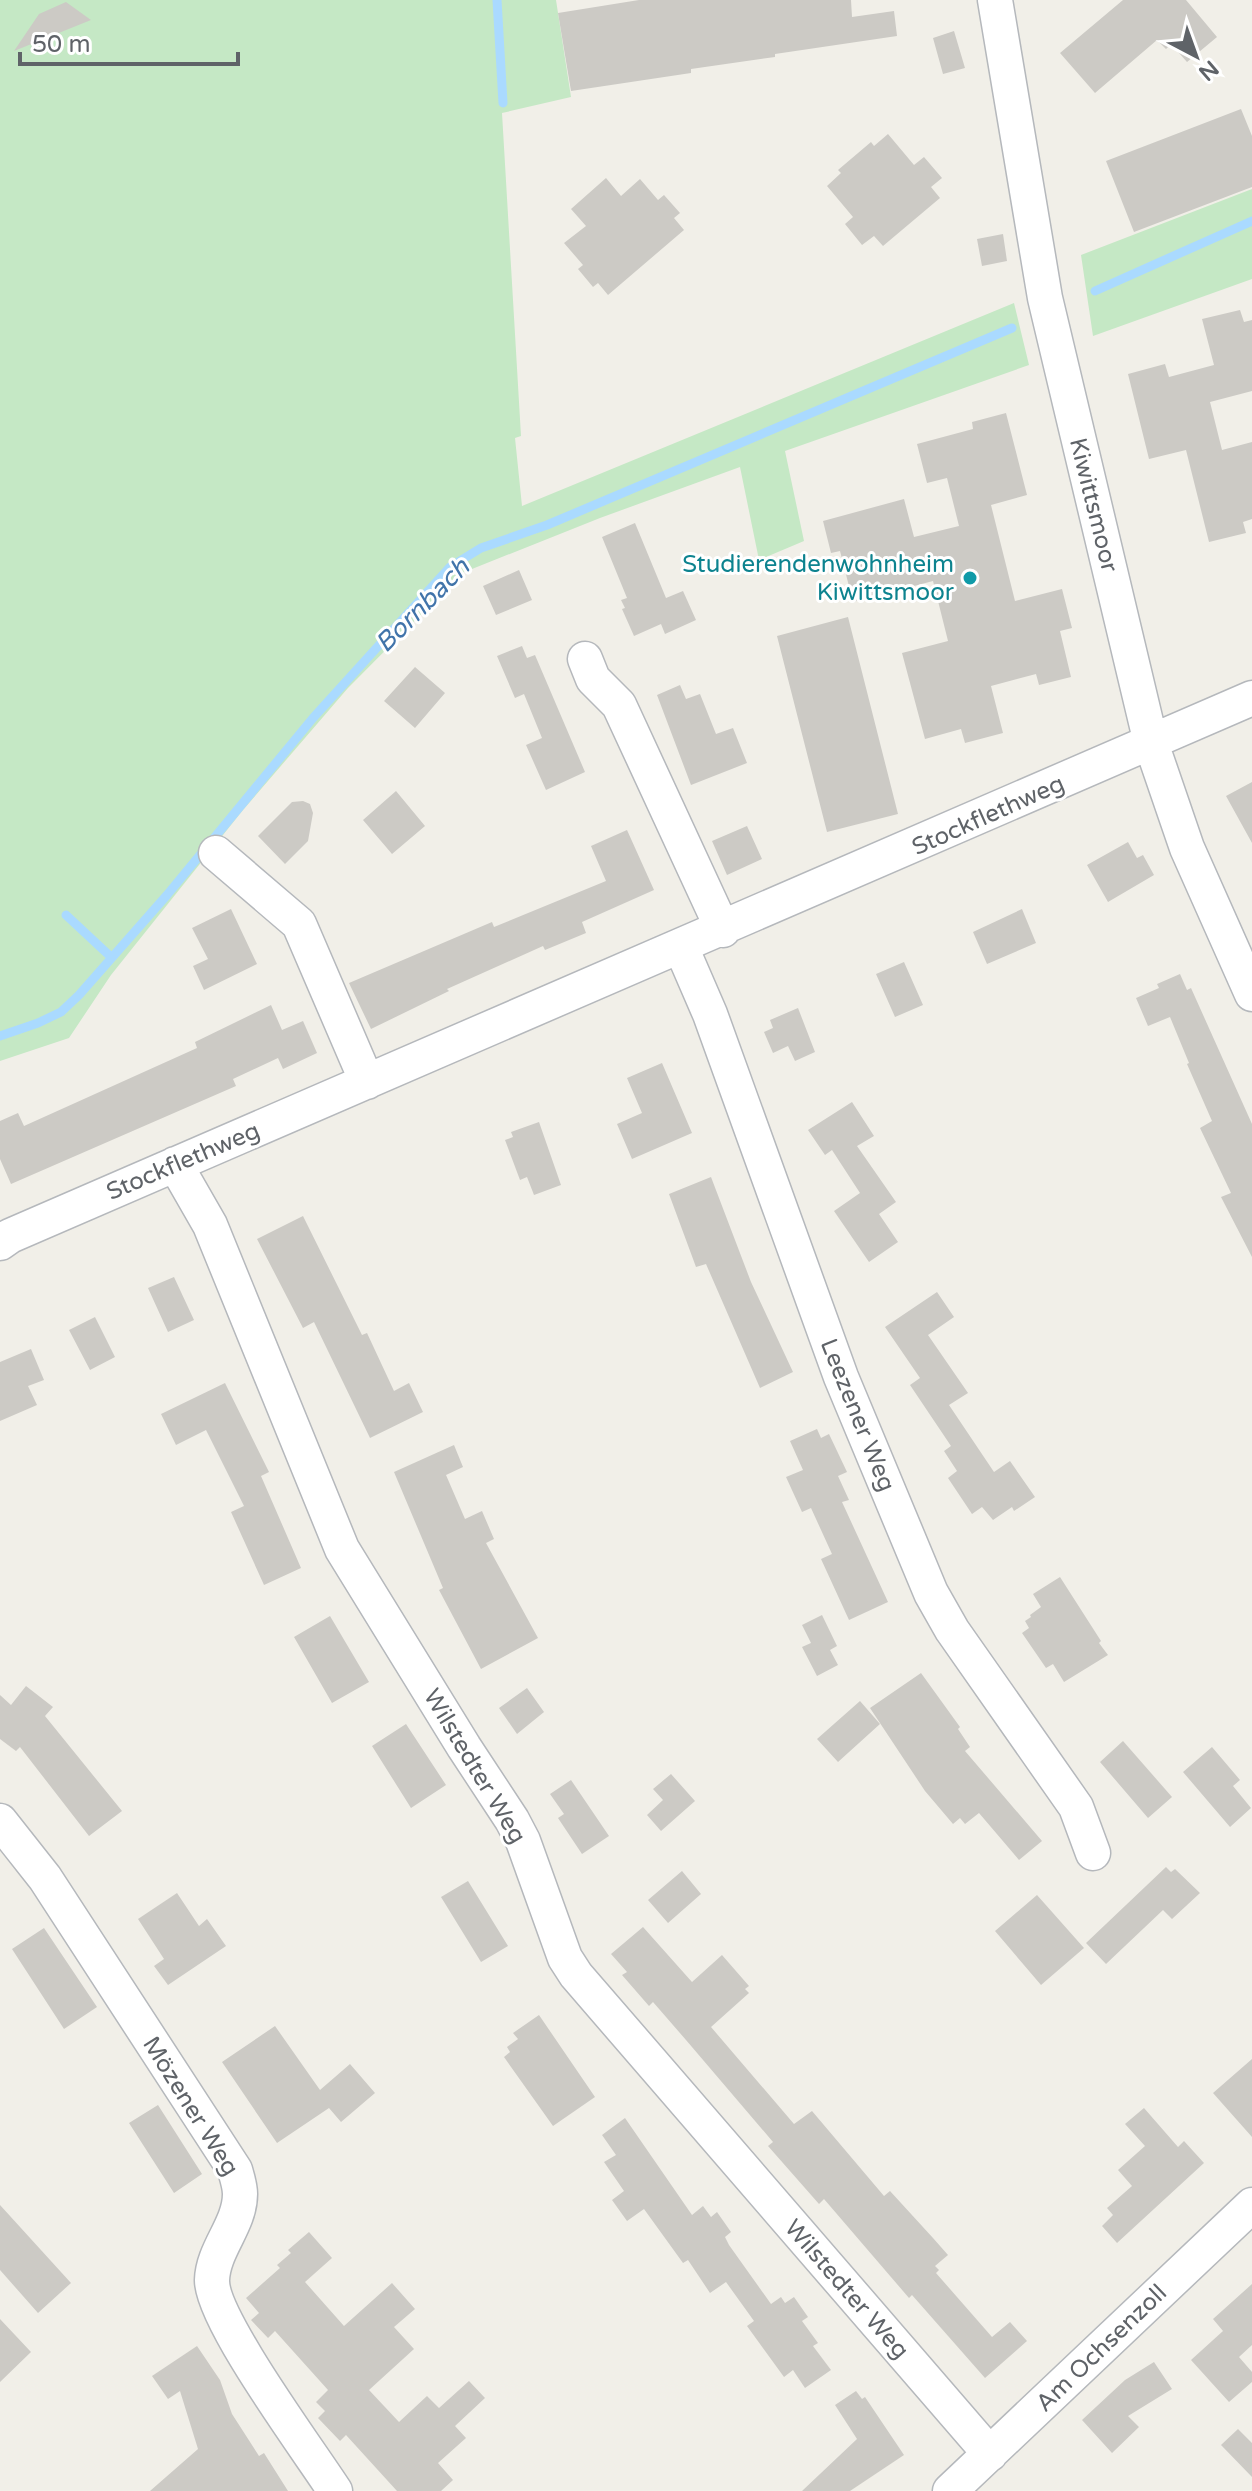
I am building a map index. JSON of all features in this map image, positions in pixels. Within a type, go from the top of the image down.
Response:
[{"type":"street","name":"Kiwittsmoor","points":[[995,0],[1045,298],[1151,743],[1187,848],[1252,994]]},
{"type":"street","points":[[585,659],[593,679],[619,705],[723,930]]},
{"type":"street","name":"Stockflethweg","points":[[0,1243],[175,1164],[723,930],[1252,698]]},
{"type":"street","points":[[216,853],[299,924],[367,1082]]},
{"type":"street","name":"Leezener Weg","points":[[681,947],[710,1014],[841,1377],[931,1593],[952,1630],[1076,1807],[1093,1853]]},
{"type":"street","name":"Wilstedter Weg","points":[[175,1164],[210,1225],[342,1549],[512,1820],[523,1841],[565,1958],[990,2454]]},
{"type":"street","name":"Mözener Weg","points":[[0,1821],[45,1878],[235,2170],[240,2192],[238,2209],[214,2265],[212,2284],[215,2295],[238,2344],[335,2491]]},
{"type":"street","name":"Am Ochsenzoll","points":[[950,2491],[1246,2218]]},
{"type":"green space","points":[[0,0],[556,0],[571,97],[502,113],[521,436],[515,438],[522,506],[1014,303],[1029,365],[785,451],[804,541],[759,560],[740,467],[462,573],[348,688],[243,810],[111,975],[69,1038],[0,1061]]},
{"type":"green space","points":[[1252,189],[1252,279],[1093,336],[1081,255]]},
{"type":"building","points":[[639,0],[851,0],[852,17],[894,11],[897,36],[775,54],[775,57],[691,69],[691,73],[571,91],[558,13]]},
{"type":"building","points":[[1123,0],[1186,0],[1217,37],[1187,62],[1171,44],[1166,49],[1157,40],[1095,93],[1060,53]]},
{"type":"building","points":[[66,2],[91,20],[14,51],[39,14]]},
{"type":"building","points":[[954,31],[965,68],[943,74],[933,38]]},
{"type":"building","points":[[1241,109],[1252,136],[1252,187],[1134,232],[1106,161]]},
{"type":"building","points":[[888,134],[914,165],[924,157],[942,178],[931,187],[940,198],[883,246],[874,236],[862,245],[845,224],[853,217],[827,186],[841,173],[838,170],[871,142],[874,146]]},
{"type":"building","points":[[606,178],[621,196],[640,179],[658,200],[664,195],[680,213],[674,218],[684,230],[608,295],[598,283],[593,287],[578,269],[583,265],[564,243],[586,226],[571,209]]},
{"type":"building","points":[[1003,234],[1007,261],[982,266],[977,239]]},
{"type":"building","points":[[1240,310],[1244,322],[1252,320],[1252,391],[1210,402],[1222,450],[1252,442],[1252,519],[1243,522],[1246,533],[1209,542],[1186,450],[1149,459],[1128,374],[1165,364],[1169,377],[1214,365],[1202,319]]},
{"type":"building","name":"Studierendenwohnheim Kiwittsmoor","points":[[1006,413],[1027,495],[991,505],[1015,601],[1062,589],[1072,628],[1060,631],[1071,677],[1039,685],[1036,674],[991,686],[1003,733],[965,743],[961,729],[925,739],[902,653],[948,641],[933,581],[853,602],[840,551],[831,553],[823,521],[904,499],[914,537],[959,526],[947,478],[927,483],[917,444],[973,429],[972,422]]},
{"type":"building","points":[[635,523],[666,598],[683,591],[696,620],[665,634],[661,624],[634,636],[622,609],[625,608],[621,600],[627,598],[602,537]]},
{"type":"building","points":[[519,570],[532,600],[496,615],[483,586]]},
{"type":"building","points":[[848,617],[898,814],[827,832],[777,636]]},
{"type":"building","points":[[522,646],[527,658],[535,655],[585,772],[546,790],[526,745],[542,738],[524,694],[515,698],[497,656]]},
{"type":"building","points":[[415,667],[445,693],[415,728],[384,701]]},
{"type":"building","points":[[680,685],[686,699],[700,694],[716,734],[733,728],[747,763],[691,785],[657,695]]},
{"type":"building","points":[[1252,782],[1252,843],[1226,796]]},
{"type":"building","points":[[396,791],[425,826],[392,854],[363,820]]},
{"type":"building","points":[[292,802],[310,804],[313,813],[308,841],[285,864],[258,836]]},
{"type":"building","points":[[747,826],[762,859],[727,875],[712,841]]},
{"type":"building","points":[[627,830],[654,890],[582,922],[586,933],[545,950],[543,946],[447,989],[449,991],[371,1029],[349,983],[492,922],[494,927],[606,881],[591,846]]},
{"type":"building","points":[[1128,842],[1137,858],[1143,855],[1154,875],[1108,902],[1087,865]]},
{"type":"building","points":[[231,909],[257,964],[204,990],[193,966],[208,959],[192,928]]},
{"type":"building","points":[[1022,909],[1036,943],[987,964],[973,932]]},
{"type":"building","points":[[904,962],[923,1005],[895,1017],[876,974]]},
{"type":"building","points":[[1180,974],[1187,990],[1191,988],[1252,1124],[1252,1257],[1221,1197],[1231,1193],[1200,1128],[1212,1121],[1170,1017],[1148,1026],[1136,998]]},
{"type":"building","points":[[271,1005],[282,1030],[303,1021],[317,1053],[283,1069],[278,1058],[233,1079],[236,1086],[11,1184],[0,1159],[0,1121],[18,1113],[24,1126],[197,1048],[195,1042]]},
{"type":"building","points":[[798,1008],[815,1052],[795,1061],[788,1046],[773,1053],[764,1032],[773,1028],[770,1020]]},
{"type":"building","points":[[662,1063],[692,1133],[632,1159],[617,1124],[642,1113],[627,1078]]},
{"type":"building","points":[[852,1102],[874,1136],[857,1146],[896,1202],[879,1214],[898,1242],[869,1262],[834,1211],[860,1193],[832,1150],[825,1155],[808,1130]]},
{"type":"building","points":[[539,1122],[561,1185],[534,1195],[527,1177],[520,1180],[505,1140],[513,1137],[511,1132]]},
{"type":"building","points":[[711,1177],[751,1282],[793,1372],[760,1388],[706,1264],[696,1267],[669,1194]]},
{"type":"building","points":[[303,1216],[362,1335],[367,1333],[394,1391],[409,1383],[423,1412],[370,1438],[314,1322],[303,1328],[257,1239]]},
{"type":"building","points":[[174,1277],[194,1320],[168,1332],[148,1288]]},
{"type":"building","points":[[937,1292],[954,1317],[928,1335],[968,1393],[949,1405],[994,1472],[1010,1461],[1035,1497],[993,1520],[982,1507],[972,1514],[948,1478],[957,1471],[944,1451],[951,1446],[910,1385],[920,1378],[885,1327]]},
{"type":"building","points":[[95,1317],[115,1357],[90,1370],[69,1330]]},
{"type":"building","points":[[31,1349],[44,1380],[28,1386],[37,1405],[0,1421],[0,1362]]},
{"type":"building","points":[[225,1383],[269,1472],[261,1476],[301,1568],[264,1585],[231,1512],[244,1506],[206,1430],[176,1445],[161,1414]]},
{"type":"building","points":[[817,1429],[821,1438],[829,1434],[847,1472],[838,1476],[849,1500],[842,1502],[888,1602],[849,1620],[821,1559],[832,1554],[811,1508],[802,1512],[786,1477],[803,1470],[790,1441]]},
{"type":"building","points":[[454,1445],[463,1467],[446,1475],[465,1519],[482,1511],[494,1539],[486,1543],[538,1638],[481,1669],[439,1590],[443,1588],[394,1472]]},
{"type":"building","points":[[1060,1577],[1108,1655],[1064,1682],[1053,1664],[1046,1668],[1022,1633],[1029,1628],[1025,1621],[1041,1607],[1033,1594]]},
{"type":"building","points":[[822,1615],[837,1646],[830,1650],[838,1665],[817,1676],[802,1647],[811,1643],[802,1625]]},
{"type":"building","points":[[330,1616],[369,1682],[332,1703],[294,1637]]},
{"type":"building","points":[[921,1673],[960,1727],[958,1729],[970,1747],[965,1751],[1042,1841],[1019,1860],[979,1813],[965,1824],[960,1818],[953,1824],[925,1791],[870,1708]]},
{"type":"building","points":[[26,1686],[53,1707],[45,1716],[122,1811],[89,1836],[20,1747],[16,1751],[0,1739],[0,1695],[11,1705]]},
{"type":"building","points":[[527,1688],[544,1712],[517,1734],[499,1708]]},
{"type":"building","points":[[860,1701],[880,1724],[838,1762],[817,1739]]},
{"type":"building","points":[[406,1724],[446,1785],[411,1808],[372,1746]]},
{"type":"building","points":[[1123,1741],[1172,1797],[1148,1818],[1100,1762]]},
{"type":"building","points":[[1212,1747],[1240,1780],[1233,1786],[1251,1808],[1230,1827],[1183,1772]]},
{"type":"building","points":[[671,1774],[695,1801],[661,1831],[647,1815],[663,1800],[653,1789]]},
{"type":"building","points":[[571,1780],[609,1836],[582,1854],[558,1818],[564,1814],[550,1794]]},
{"type":"building","points":[[1166,1867],[1171,1872],[1175,1869],[1200,1893],[1172,1919],[1163,1910],[1106,1964],[1086,1943]]},
{"type":"building","points":[[682,1871],[701,1894],[668,1923],[648,1900]]},
{"type":"building","points":[[468,1881],[508,1946],[481,1962],[441,1897]]},
{"type":"building","points":[[177,1893],[199,1926],[207,1919],[226,1946],[168,1985],[154,1966],[164,1959],[138,1919]]},
{"type":"building","points":[[1037,1895],[1084,1948],[1041,1985],[995,1931]]},
{"type":"building","points":[[643,1927],[692,1982],[722,1955],[749,1986],[745,1989],[749,1993],[711,2027],[794,2124],[812,2111],[884,2196],[890,2191],[933,2238],[948,2255],[935,2266],[939,2270],[936,2273],[992,2337],[1010,2322],[1027,2341],[985,2378],[912,2295],[909,2298],[824,2199],[819,2204],[768,2146],[773,2142],[686,2040],[653,2002],[649,2006],[622,1975],[627,1972],[611,1954]]},
{"type":"building","points":[[44,1928],[97,2007],[64,2029],[12,1949]]},
{"type":"building","points":[[539,2015],[595,2097],[553,2126],[504,2057],[510,2052],[507,2047],[518,2039],[513,2033]]},
{"type":"building","points":[[275,2026],[320,2090],[350,2064],[375,2093],[341,2122],[329,2108],[277,2143],[222,2062]]},
{"type":"building","points":[[1252,2059],[1252,2137],[1213,2093]]},
{"type":"building","points":[[158,2105],[202,2174],[174,2193],[129,2123]]},
{"type":"building","points":[[1144,2108],[1178,2147],[1184,2141],[1204,2163],[1117,2243],[1102,2226],[1113,2215],[1107,2208],[1132,2186],[1118,2170],[1145,2146],[1125,2124]]},
{"type":"building","points":[[625,2118],[692,2215],[703,2206],[711,2217],[717,2212],[731,2232],[725,2237],[729,2245],[771,2304],[781,2297],[785,2303],[794,2297],[808,2317],[802,2321],[818,2343],[813,2346],[831,2370],[805,2388],[793,2370],[784,2377],[747,2326],[754,2321],[726,2282],[710,2293],[688,2260],[683,2263],[644,2209],[627,2221],[612,2200],[624,2191],[604,2162],[616,2155],[602,2135]]},
{"type":"building","points":[[0,2205],[71,2283],[38,2313],[0,2270]]},
{"type":"building","points":[[309,2232],[332,2258],[305,2282],[344,2326],[392,2283],[415,2309],[394,2327],[414,2349],[369,2390],[399,2422],[427,2396],[439,2408],[469,2381],[485,2398],[455,2426],[466,2438],[438,2463],[453,2480],[441,2491],[397,2491],[346,2435],[340,2441],[318,2418],[325,2411],[316,2402],[328,2390],[275,2331],[268,2338],[251,2320],[259,2313],[246,2298],[280,2268],[277,2265],[291,2253],[288,2250]]},
{"type":"building","points":[[1252,2284],[1252,2345],[1239,2357],[1252,2372],[1252,2382],[1229,2402],[1191,2360],[1223,2331],[1213,2319]]},
{"type":"building","points":[[0,2319],[31,2352],[0,2382]]},
{"type":"building","points":[[197,2346],[220,2380],[232,2414],[259,2456],[264,2453],[288,2491],[150,2491],[198,2449],[180,2391],[168,2399],[152,2376]]},
{"type":"building","points":[[1154,2362],[1172,2389],[1128,2416],[1139,2427],[1112,2453],[1082,2420],[1125,2380]]},
{"type":"building","points":[[856,2391],[862,2399],[865,2397],[904,2455],[850,2491],[802,2491],[857,2439],[835,2405]]},
{"type":"building","points":[[1238,2429],[1252,2443],[1252,2477],[1221,2445]]},
{"type":"waterway","points":[[497,0],[503,103]]},
{"type":"waterway","name":"Bornbach","points":[[1095,291],[1252,221]]},
{"type":"waterway","name":"Bornbach","points":[[0,1036],[61,1012],[79,995],[167,895],[313,718],[450,567],[481,548],[547,525],[1012,328]]},
{"type":"waterway","points":[[66,915],[111,957]]},
{"type":"place","name":"Studierendenwohnheim Kiwittsmoor","points":[[970,578]]}]
